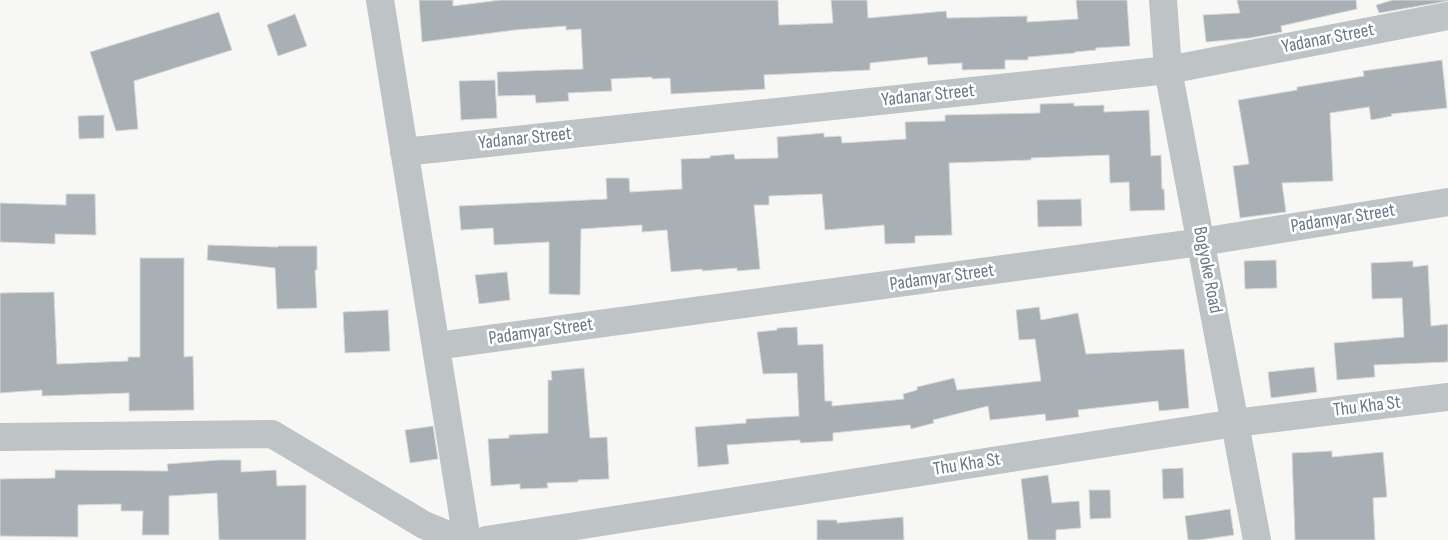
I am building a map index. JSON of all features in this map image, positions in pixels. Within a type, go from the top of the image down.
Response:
[{"type":"street","points":[[380,0],[467,540]]},
{"type":"street","name":"Bogyoke Road","points":[[1163,0],[1168,70],[1257,540]]},
{"type":"street","name":"Yadanar Street","points":[[404,152],[1168,70],[1448,16]]},
{"type":"street","name":"Padamyar Street","points":[[436,346],[1201,242],[1448,202]]},
{"type":"street","name":"Thu Kha St","points":[[486,540],[1235,423],[1448,396]]},
{"type":"street","points":[[0,438],[272,434],[424,525],[460,540]]},
{"type":"building","points":[[419,0],[453,0],[453,6],[500,0],[778,0],[779,25],[833,23],[831,0],[867,0],[868,18],[946,11],[947,18],[1027,16],[1027,22],[1078,19],[1076,0],[1127,0],[1130,46],[1096,48],[1096,50],[1075,53],[1028,57],[1028,60],[1005,60],[1005,69],[962,70],[962,63],[928,65],[927,57],[870,63],[870,70],[764,75],[765,89],[671,94],[670,78],[611,79],[612,91],[568,93],[569,101],[536,103],[535,95],[498,96],[497,72],[583,69],[581,29],[566,30],[566,26],[515,30],[422,42]]},
{"type":"building","points":[[1237,0],[1356,0],[1357,9],[1281,26],[1282,32],[1250,38],[1206,42],[1203,15],[1240,13]]},
{"type":"building","points":[[1393,0],[1448,1],[1379,13],[1376,5]]},
{"type":"building","points":[[219,12],[232,50],[134,81],[138,129],[116,131],[90,52]]},
{"type":"building","points":[[295,14],[307,46],[278,56],[267,25]]},
{"type":"building","points":[[1442,60],[1447,108],[1391,114],[1392,116],[1371,120],[1369,107],[1330,113],[1333,181],[1282,183],[1286,212],[1240,218],[1233,166],[1249,164],[1238,100],[1297,90],[1297,87],[1364,76],[1363,71]]},
{"type":"building","points":[[495,80],[497,118],[461,120],[459,81]]},
{"type":"building","points":[[1074,103],[1074,106],[1104,105],[1104,112],[1149,110],[1151,156],[1161,155],[1165,210],[1130,211],[1129,182],[1110,183],[1109,155],[949,163],[952,235],[915,236],[915,243],[885,244],[884,225],[825,230],[822,194],[769,196],[769,205],[754,205],[760,269],[737,271],[737,268],[702,271],[702,269],[671,272],[667,230],[642,232],[642,225],[581,229],[580,295],[549,294],[549,242],[494,245],[493,228],[461,230],[459,206],[607,199],[606,178],[629,178],[630,192],[682,189],[681,159],[710,158],[710,156],[734,154],[735,159],[778,158],[777,137],[824,133],[824,137],[841,136],[842,143],[906,139],[905,122],[945,121],[945,115],[1040,113],[1040,104]]},
{"type":"building","points":[[104,115],[104,138],[79,139],[78,116]]},
{"type":"building","points":[[66,194],[95,194],[96,235],[55,234],[55,244],[0,242],[0,203],[66,205]]},
{"type":"building","points":[[1081,199],[1082,226],[1038,227],[1037,200]]},
{"type":"building","points":[[208,245],[317,246],[317,270],[315,270],[317,308],[277,309],[275,268],[207,260]]},
{"type":"building","points":[[140,258],[184,258],[184,357],[193,356],[194,410],[129,411],[129,393],[42,396],[42,390],[0,393],[0,293],[54,292],[57,364],[128,361],[128,357],[140,357]]},
{"type":"building","points":[[1276,260],[1277,288],[1245,289],[1244,261]]},
{"type":"building","points":[[1413,261],[1413,267],[1428,265],[1431,326],[1448,324],[1448,362],[1374,365],[1375,377],[1337,380],[1334,343],[1404,337],[1402,298],[1372,299],[1371,263]]},
{"type":"building","points":[[507,272],[510,300],[479,304],[475,275]]},
{"type":"building","points":[[1039,307],[1041,320],[1078,313],[1086,354],[1184,349],[1189,408],[1159,411],[1158,401],[1078,410],[1079,417],[1046,421],[1045,414],[990,420],[988,406],[933,420],[934,423],[911,429],[910,425],[833,433],[833,441],[800,443],[800,440],[727,445],[729,464],[698,467],[695,427],[746,423],[746,419],[799,416],[797,373],[763,374],[757,332],[797,327],[798,345],[823,344],[825,401],[832,401],[832,406],[904,399],[903,394],[917,390],[917,387],[954,378],[957,390],[1041,381],[1035,339],[1019,340],[1016,310]]},
{"type":"building","points":[[388,310],[390,351],[345,353],[343,312]]},
{"type":"building","points":[[1314,367],[1317,392],[1271,398],[1268,372]]},
{"type":"building","points":[[584,368],[590,438],[607,437],[609,479],[547,483],[548,488],[520,489],[520,484],[491,486],[488,439],[509,438],[509,435],[548,433],[548,380],[552,380],[551,371]]},
{"type":"building","points":[[433,426],[438,459],[410,463],[405,430]]},
{"type":"building","points":[[1332,451],[1332,457],[1383,452],[1387,497],[1373,498],[1375,540],[1295,540],[1292,453]]},
{"type":"building","points":[[241,460],[241,472],[276,470],[277,486],[306,485],[306,540],[219,540],[217,493],[169,496],[169,535],[142,535],[143,511],[121,511],[121,504],[78,505],[78,537],[0,536],[0,479],[55,478],[55,470],[168,471],[167,464]]},
{"type":"building","points":[[1183,468],[1184,498],[1163,499],[1162,469]]},
{"type":"building","points":[[1048,475],[1052,503],[1079,501],[1081,528],[1056,530],[1056,540],[1028,540],[1021,479]]},
{"type":"building","points":[[1089,490],[1110,490],[1111,518],[1090,519]]},
{"type":"building","points":[[1230,509],[1234,535],[1188,540],[1185,516]]},
{"type":"building","points":[[903,517],[904,540],[817,540],[817,520],[837,520],[837,523]]}]
